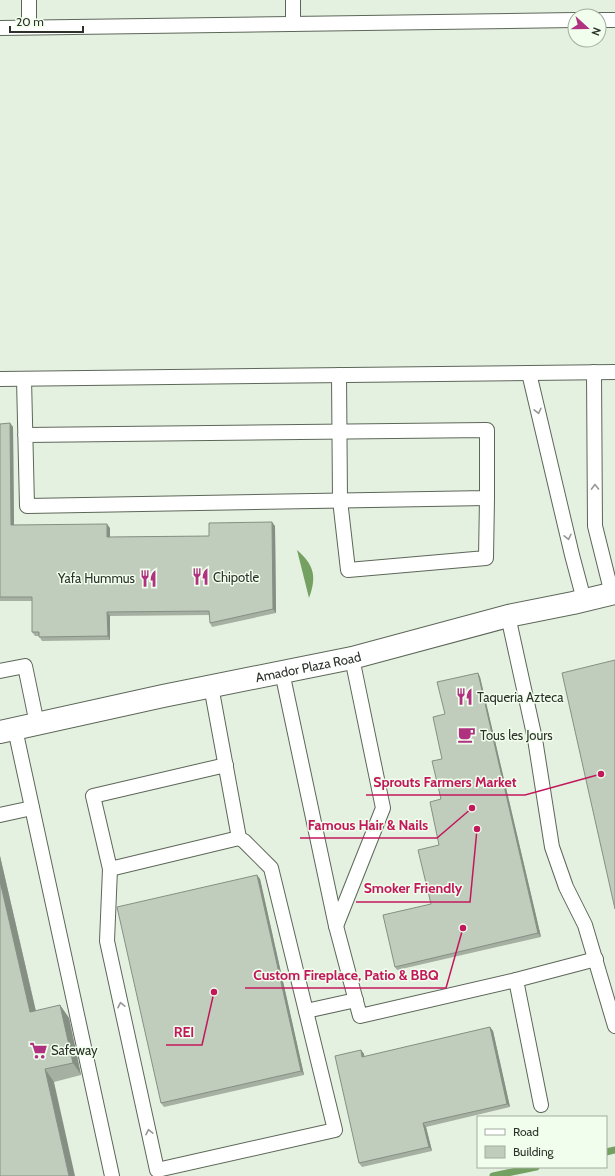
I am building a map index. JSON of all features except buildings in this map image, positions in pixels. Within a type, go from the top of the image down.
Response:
[{"type":"street","name":"Amador Plaza Road","points":[[8,731],[163,696],[352,658],[508,616],[614,593]]},
{"type":"lane","points":[[29,0],[29,27]]},
{"type":"lane","points":[[293,0],[293,24]]},
{"type":"lane","points":[[0,28],[567,20]]},
{"type":"lane","points":[[594,372],[595,526],[614,593]]},
{"type":"lane","points":[[0,379],[615,372]]},
{"type":"lane","points":[[529,373],[584,600]]},
{"type":"lane","points":[[25,435],[340,432],[487,430],[486,558],[348,570],[340,500],[340,432],[339,375]]},
{"type":"lane","points":[[24,379],[27,506],[487,498]]},
{"type":"lane","points":[[508,616],[535,739],[552,847],[566,887],[585,925],[615,1026]]},
{"type":"lane","points":[[336,926],[383,808],[352,658]]},
{"type":"lane","points":[[0,671],[25,666],[37,724]]},
{"type":"lane","points":[[282,672],[336,926],[360,1016],[516,980],[596,959]]},
{"type":"lane","points":[[211,686],[240,838],[271,868],[335,1130],[157,1170],[107,941],[110,869],[93,796],[226,765]]},
{"type":"lane","points":[[8,731],[32,808],[112,1176]]},
{"type":"lane","points":[[0,815],[32,808]]},
{"type":"lane","points":[[110,869],[240,838]]},
{"type":"lane","points":[[516,980],[541,1105]]},
{"type":"lane","points":[[306,1011],[356,1000]]},
{"type":"shaded area","points":[[297,550],[303,555],[312,571],[313,583],[309,598]]},
{"type":"waterway","points":[[607,1152],[615,1150]]},
{"type":"waterway","points":[[493,1176],[531,1168]]},
{"type":"place","name":"Chipotle","points":[[200,577]]},
{"type":"place","name":"Yafa Hummus","points":[[148,578]]},
{"type":"place","name":"Taqueria Azteca","points":[[464,697]]},
{"type":"place","name":"Tous les Jours","points":[[467,735]]},
{"type":"place","name":"Sprouts Farmers Market","points":[[601,774]]},
{"type":"place","name":"Famous Hair & Nails","points":[[472,808]]},
{"type":"place","name":"Smoker Friendly","points":[[477,829]]},
{"type":"place","name":"Custom Fireplace, Patio & BBQ","points":[[463,928]]},
{"type":"place","name":"REI","points":[[214,992]]},
{"type":"place","name":"Safeway","points":[[38,1050]]}]
